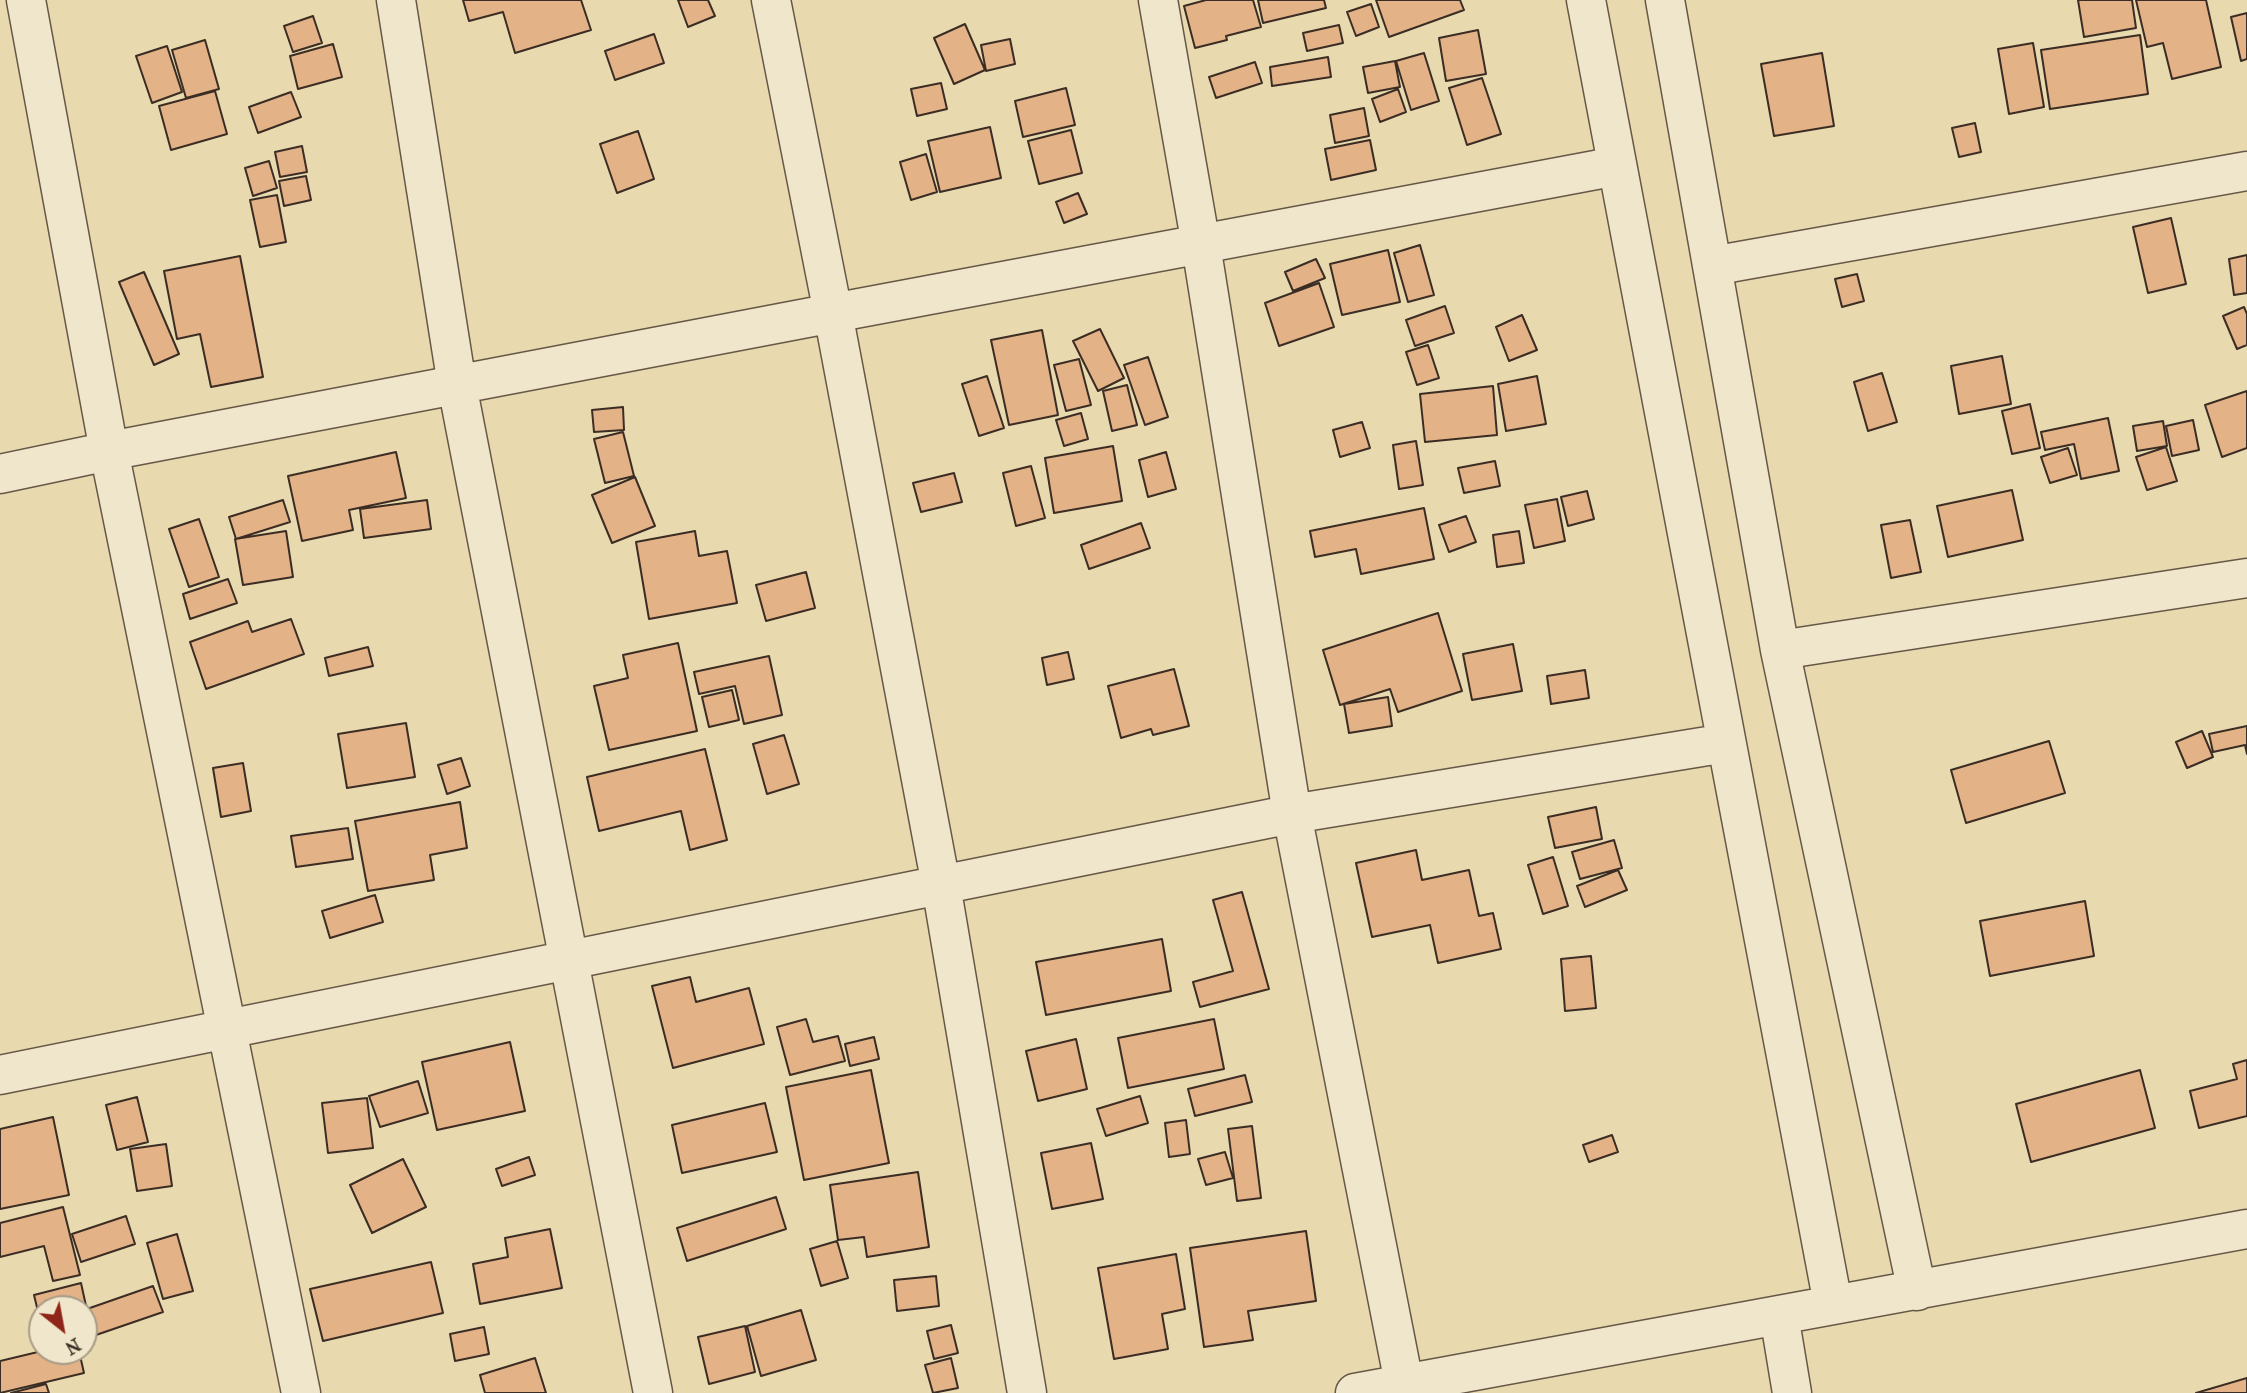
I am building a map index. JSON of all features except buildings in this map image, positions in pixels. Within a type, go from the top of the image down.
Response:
[{"type":"street","points":[[26,0],[108,451],[301,1393]]},
{"type":"street","points":[[396,0],[457,384],[653,1393]]},
{"type":"street","points":[[771,0],[941,885],[1027,1393]]},
{"type":"street","points":[[1158,0],[1292,814],[1381,1389],[2247,1229]]},
{"type":"street","points":[[1586,0],[1833,1304]]},
{"type":"street","points":[[1665,0],[1780,650],[1917,1290]]},
{"type":"street","points":[[0,474],[457,384],[1617,166]]},
{"type":"street","points":[[1712,266],[2247,171]]},
{"type":"street","points":[[1780,650],[2247,578]]},
{"type":"street","points":[[0,1075],[1292,814],[1727,743]]},
{"type":"street","points":[[1779,1314],[1792,1393]]}]
